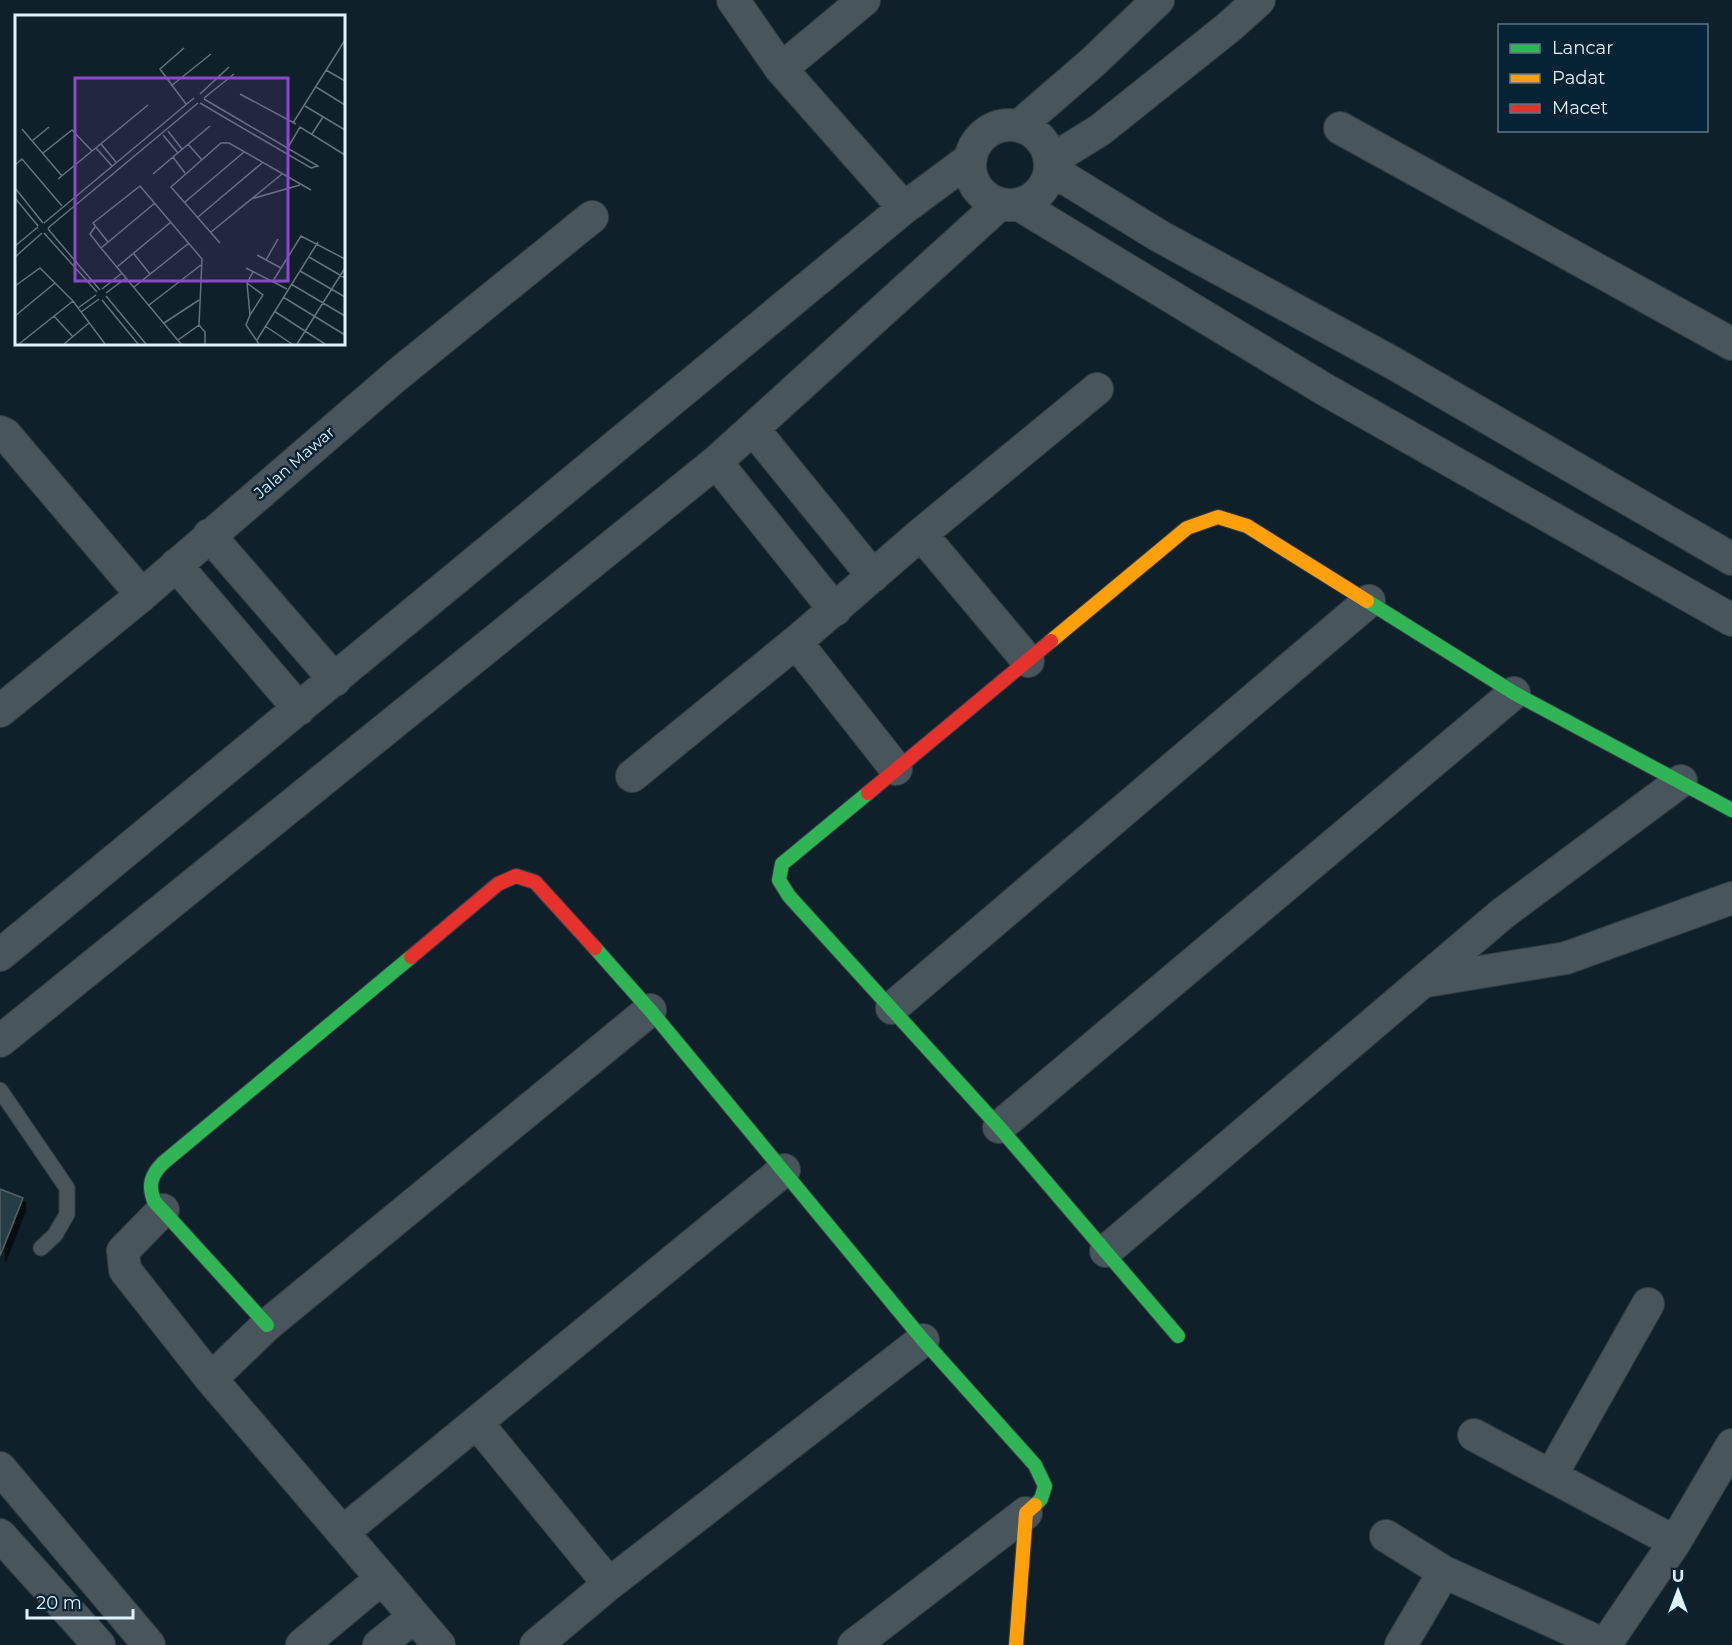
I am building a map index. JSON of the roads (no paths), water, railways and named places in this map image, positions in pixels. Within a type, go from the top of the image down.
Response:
[{"type":"street","points":[[733,0],[781,69],[904,208]]},
{"type":"street","points":[[781,69],[864,0]]},
{"type":"street","points":[[1019,126],[1093,62],[1158,0]]},
{"type":"street","points":[[1050,165],[1100,130],[1229,27],[1258,0]]},
{"type":"street","points":[[0,1041],[716,462],[1009,204],[1040,192],[1050,165],[1046,145],[1034,133],[1008,124],[987,132],[973,148],[970,169],[976,187],[983,195],[1009,204],[1324,389],[1732,620]]},
{"type":"street","points":[[1340,128],[1732,344]]},
{"type":"street","points":[[0,955],[904,208],[970,159]]},
{"type":"street","points":[[1050,165],[1161,237],[1393,363],[1731,556],[1702,601]]},
{"type":"street","name":"Jalan Mawar","points":[[0,711],[142,595],[397,375],[592,217]]},
{"type":"street","points":[[632,776],[835,610],[921,534],[1097,389]]},
{"type":"street","points":[[754,430],[873,576]]},
{"type":"street","points":[[0,432],[5,434],[142,595]]},
{"type":"street","points":[[716,462],[835,610]]},
{"type":"street","points":[[1178,1336],[999,1127],[789,896],[779,880],[782,864],[1187,528],[1218,517],[1247,526],[1369,600],[1514,693],[1732,810]]},
{"type":"street","points":[[921,534],[1028,661]]},
{"type":"street","points":[[209,536],[335,680]]},
{"type":"street","points":[[176,565],[299,709]]},
{"type":"street","points":[[892,1008],[1369,600]]},
{"type":"street","points":[[796,642],[896,769]]},
{"type":"street","points":[[999,1127],[1514,693]]},
{"type":"street","points":[[1106,1251],[1502,914],[1681,781]]},
{"type":"street","points":[[267,1325],[163,1210],[150,1191],[151,1178],[156,1169],[509,877],[526,876],[535,882],[650,1010],[923,1340],[1035,1465],[1045,1486],[1041,1498],[1026,1513],[854,1645]]},
{"type":"street","points":[[1426,981],[1566,958],[1732,898]]},
{"type":"street","points":[[211,1378],[267,1325],[650,1010]]},
{"type":"street","points":[[343,1532],[784,1170]]},
{"type":"street","points":[[163,1210],[123,1251],[122,1261],[125,1270],[211,1378],[439,1645]]},
{"type":"street","points":[[1552,1474],[1648,1304]]},
{"type":"street","points":[[536,1645],[609,1584],[923,1340]]},
{"type":"street","points":[[477,1424],[609,1584]]},
{"type":"street","points":[[1474,1435],[1552,1474],[1675,1542]]},
{"type":"street","points":[[1386,1536],[1444,1572],[1605,1645],[1675,1542],[1732,1445]]},
{"type":"street","points":[[0,1468],[149,1645]]},
{"type":"street","points":[[1016,1645],[1026,1513]]},
{"type":"street","points":[[0,1534],[99,1645]]},
{"type":"street","points":[[1401,1645],[1444,1572]]},
{"type":"street","points":[[302,1645],[381,1579]]},
{"type":"street","points":[[379,1645],[414,1617]]},
{"type":"lane","points":[[0,1090],[67,1188],[67,1214],[55,1235],[41,1248]]}]
